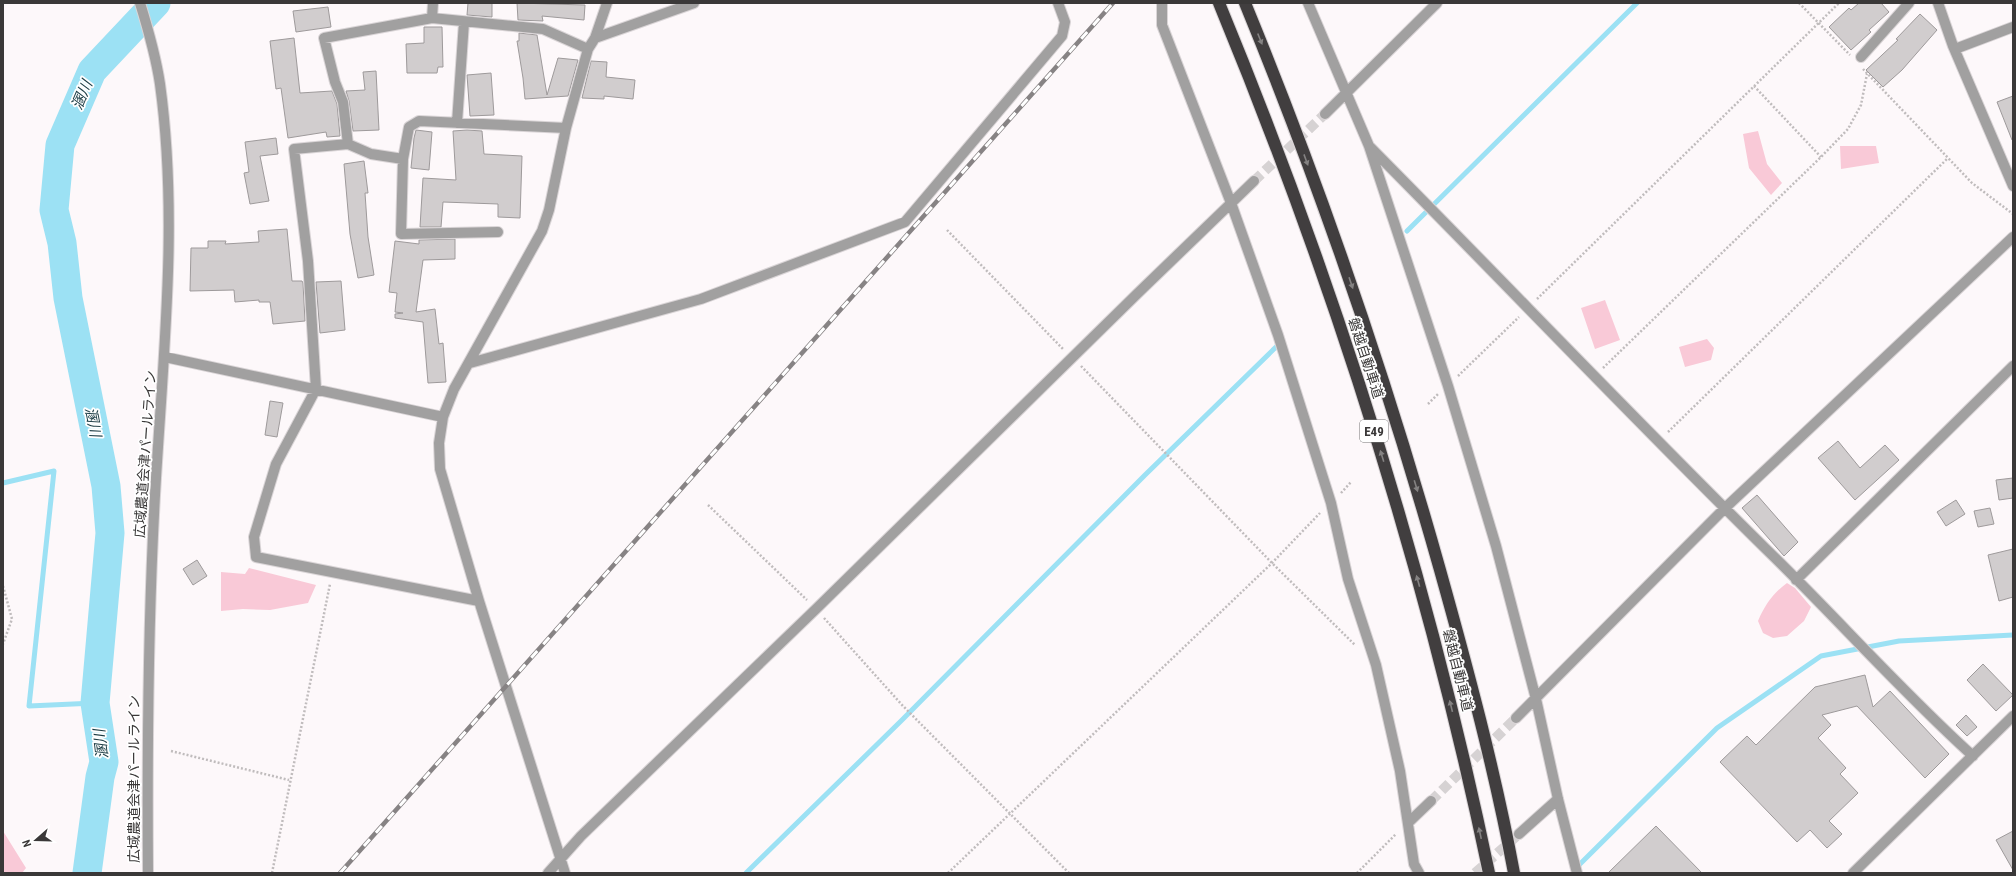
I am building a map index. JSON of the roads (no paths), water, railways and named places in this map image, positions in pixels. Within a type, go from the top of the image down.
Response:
[{"type":"highway","name":"磐越自動車道","points":[[1219,3],[1285,171],[1363,395],[1394,494],[1458,732],[1489,872]]},
{"type":"highway","name":"磐越自動車道","points":[[1245,3],[1308,166],[1385,385],[1416,487],[1452,615],[1514,873]]},
{"type":"street","name":"広域農道会津パールライン","points":[[140,3],[160,82],[164,120],[169,215],[165,356],[156,478],[149,637],[148,873]]},
{"type":"street","points":[[432,18],[433,3]]},
{"type":"street","points":[[565,873],[479,601],[440,469],[439,442],[443,417],[454,389],[470,363],[542,231],[549,210],[566,128],[588,49],[595,38],[606,3]]},
{"type":"street","points":[[595,38],[694,3]]},
{"type":"street","points":[[470,363],[701,299],[905,222],[1062,36],[1065,22],[1058,3]]},
{"type":"street","points":[[1162,3],[1162,25],[1231,203],[1278,335],[1331,502],[1348,578],[1376,665],[1400,771],[1409,822],[1410,842],[1414,864],[1419,873]]},
{"type":"street","points":[[1308,3],[1345,94],[1369,146],[1448,386],[1496,546],[1536,699],[1558,799],[1577,873]]},
{"type":"street","points":[[1324,114],[1437,3]]},
{"type":"street","points":[[1856,57],[1909,3]]},
{"type":"street","points":[[1938,3],[1955,49],[2013,186]]},
{"type":"street","points":[[348,144],[343,102],[335,82],[324,38],[432,18],[543,29],[588,49]]},
{"type":"street","points":[[457,124],[464,22]]},
{"type":"street","points":[[1955,49],[2013,27]]},
{"type":"street","points":[[498,232],[401,234],[403,160],[409,127],[419,121],[566,128]]},
{"type":"street","points":[[403,160],[371,154],[348,144],[294,149],[308,261],[316,389],[276,464],[254,537],[256,557],[479,601]]},
{"type":"street","points":[[1369,146],[1595,375],[1724,509],[1941,727],[1973,756]]},
{"type":"street","points":[[548,873],[581,836],[816,609],[1254,181]]},
{"type":"street","points":[[1516,718],[1724,509],[2013,237]]},
{"type":"street","points":[[165,356],[443,417]]},
{"type":"street","points":[[1796,580],[2013,366]]},
{"type":"street","points":[[1853,873],[2013,716]]},
{"type":"street","points":[[1519,834],[1558,799]]},
{"type":"street","points":[[1409,822],[1431,801]]},
{"type":"waterway","name":"溷川","points":[[87,873],[100,777],[104,762],[95,703],[110,533],[106,486],[68,298],[62,243],[54,210],[60,145],[92,71],[156,3]]},
{"type":"waterway","points":[[1407,231],[1637,3]]},
{"type":"waterway","points":[[746,873],[902,720],[1145,475],[1276,347]]},
{"type":"waterway","points":[[3,483],[54,471],[29,706],[95,703]]},
{"type":"waterway","points":[[1575,869],[1717,728],[1821,656],[1899,641],[2013,635]]},
{"type":"tunnel","points":[[1254,181],[1325,114]]},
{"type":"tunnel","points":[[1431,801],[1516,718]]},
{"type":"tunnel","points":[[1475,873],[1519,834]]},
{"type":"railway","points":[[340,873],[1113,3]]}]
